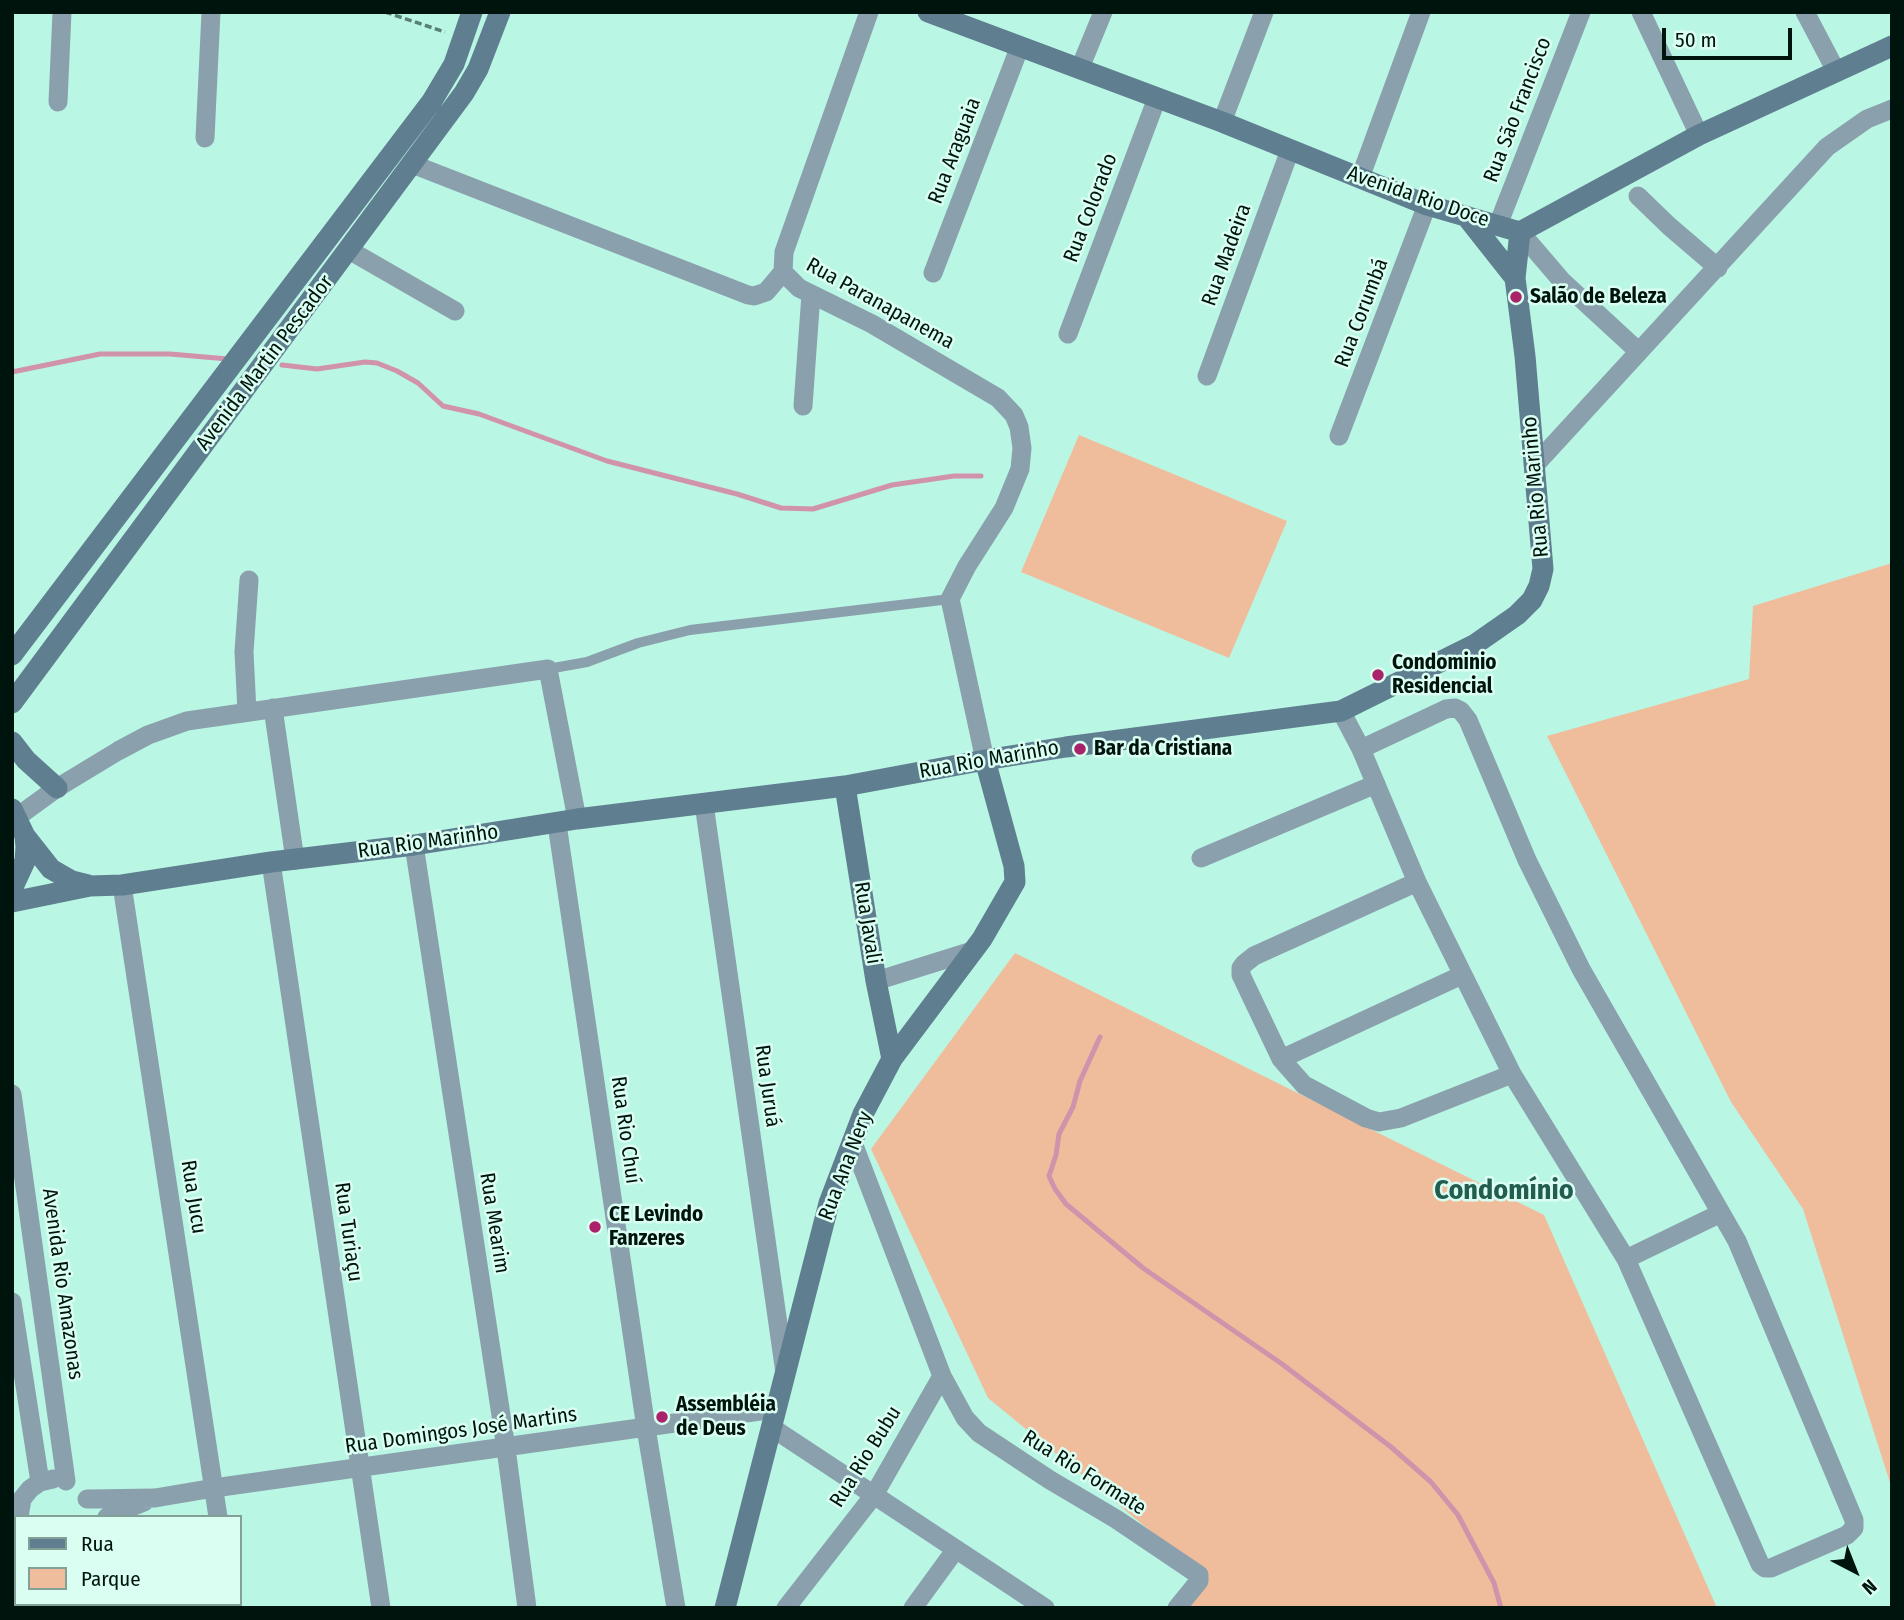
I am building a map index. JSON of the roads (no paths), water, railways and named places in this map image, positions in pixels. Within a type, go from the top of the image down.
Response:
[{"type":"street","points":[[58,103],[62,12]]},
{"type":"street","points":[[205,138],[211,12]]},
{"type":"street","name":"Avenida Martin Pescador","points":[[12,655],[432,101],[446,81],[472,12]]},
{"type":"street","name":"Avenida Martin Pescador","points":[[12,703],[473,80],[500,12]]},
{"type":"street","name":"Rua Paranapanema","points":[[869,12],[784,251],[783,272],[793,284],[872,324],[998,398],[1014,415],[1022,447],[1020,469],[1004,508],[967,566],[950,599]]},
{"type":"street","points":[[1080,68],[1102,12]]},
{"type":"street","points":[[1222,122],[1264,12]]},
{"type":"street","points":[[1360,178],[1421,12]]},
{"type":"street","name":"Rua São Francisco","points":[[1498,225],[1581,12]]},
{"type":"street","points":[[1641,12],[1699,135]]},
{"type":"street","points":[[1805,12],[1836,71]]},
{"type":"street","name":"Avenida Rio Doce","points":[[942,15],[1222,122],[1427,205],[1520,232]]},
{"type":"street","name":"Rua Araguaia","points":[[933,273],[1020,46]]},
{"type":"street","points":[[1638,351],[1562,281],[1520,232],[1699,135],[1892,46]]},
{"type":"street","name":"Rua Colorado","points":[[1068,334],[1157,98]]},
{"type":"street","points":[[1534,466],[1827,147],[1867,118],[1892,109]]},
{"type":"street","name":"Rua Madeira","points":[[1207,376],[1290,150]]},
{"type":"street","points":[[412,164],[748,295],[766,292],[783,272]]},
{"type":"street","points":[[1638,196],[1718,268]]},
{"type":"street","name":"Rua Corumbá","points":[[1339,436],[1427,205]]},
{"type":"street","points":[[1465,216],[1515,278]]},
{"type":"street","name":"Rua Rio Marinho","points":[[12,902],[90,886],[122,885],[271,862],[845,786],[985,760],[1341,711],[1474,645],[1532,600],[1544,569],[1525,356],[1515,278],[1520,232]]},
{"type":"street","points":[[349,250],[455,311]]},
{"type":"street","points":[[803,406],[811,294]]},
{"type":"street","points":[[247,712],[244,652],[249,580]]},
{"type":"street","points":[[950,599],[985,760]]},
{"type":"street","points":[[12,889],[25,861],[18,821],[57,788],[118,751],[170,726],[201,718],[548,669]]},
{"type":"street","name":"Rua Rio Chuí","points":[[548,669],[646,1428],[676,1608]]},
{"type":"street","points":[[273,708],[295,860]]},
{"type":"street","points":[[1341,711],[1361,749],[1417,882],[1512,1074],[1626,1259],[1760,1564],[1765,1568],[1770,1567],[1847,1535],[1854,1528],[1854,1520],[1737,1241],[1581,969],[1527,860],[1464,714],[1455,708],[1446,709],[1361,749]]},
{"type":"street","points":[[12,742],[26,760],[57,788]]},
{"type":"street","name":"Rua Ana Nery","points":[[725,1608],[829,1203],[863,1114],[892,1059],[988,930],[1015,882],[1014,866],[985,760]]},
{"type":"street","points":[[1201,858],[1376,784]]},
{"type":"street","name":"Rua Javali","points":[[845,786],[876,981],[892,1059]]},
{"type":"street","name":"Rua Juruá","points":[[704,804],[785,1374]]},
{"type":"street","name":"Rua Rio Marinho","points":[[18,821],[51,869],[72,881],[90,886]]},
{"type":"street","name":"Rua Mearim","points":[[414,845],[506,1448],[527,1608]]},
{"type":"street","name":"Rua Turiaçu","points":[[271,862],[381,1608]]},
{"type":"street","points":[[1417,882],[1254,956],[1244,964],[1241,975],[1281,1059],[1304,1085],[1366,1118],[1379,1122],[1401,1118],[1512,1074]]},
{"type":"street","name":"Rua Jucu","points":[[122,885],[218,1515]]},
{"type":"street","points":[[876,981],[972,951]]},
{"type":"street","points":[[1281,1059],[1462,975]]},
{"type":"street","name":"Avenida Rio Amazonas","points":[[12,1094],[66,1481]]},
{"type":"street","points":[[853,1143],[940,1367]]},
{"type":"street","points":[[1626,1259],[1721,1213]]},
{"type":"street","points":[[12,1302],[40,1482]]},
{"type":"street","name":"Rua Rio Bubu","points":[[786,1608],[874,1495],[940,1367]]},
{"type":"street","name":"Rua Rio Formate","points":[[940,1367],[965,1418],[979,1433],[1049,1480],[1128,1526],[1199,1575],[1199,1581],[1181,1603]]},
{"type":"street","points":[[773,1418],[874,1495],[1045,1608]]},
{"type":"street","name":"Rua Domingos José Martins","points":[[89,1508],[646,1428],[773,1418]]},
{"type":"street","points":[[17,1514],[22,1499],[30,1489],[40,1482],[57,1479],[75,1485],[89,1508]]},
{"type":"street","name":"Rua Domingos José Martins","points":[[112,1515],[155,1498]]},
{"type":"street","points":[[913,1608],[956,1549]]},
{"type":"lane","points":[[548,669],[587,662],[638,643],[690,630],[950,599]]},
{"type":"waterway","points":[[12,372],[100,354],[170,354],[228,359]]},
{"type":"waterway","points":[[282,365],[317,369],[365,362],[377,363],[418,383],[443,406],[479,414],[607,461],[781,508],[813,509],[892,485],[954,476],[981,476]]},
{"type":"waterway","points":[[1100,1037],[1080,1081],[1073,1107],[1059,1134],[1049,1176],[1055,1189],[1066,1204],[1143,1268],[1282,1364],[1391,1447],[1431,1482],[1458,1515],[1494,1583],[1501,1608]]},
{"type":"place","name":"Salão de Beleza","points":[[1516,297]]},
{"type":"place","name":"Condominio Residencial","points":[[1378,675]]},
{"type":"place","name":"Bar da Cristiana","points":[[1080,749]]},
{"type":"place","name":"CE Levindo Fanzeres","points":[[595,1227]]},
{"type":"place","name":"Assembléia de Deus","points":[[662,1417]]},
{"type":"district","name":"Condomínio","points":[[1504,1191]]}]
